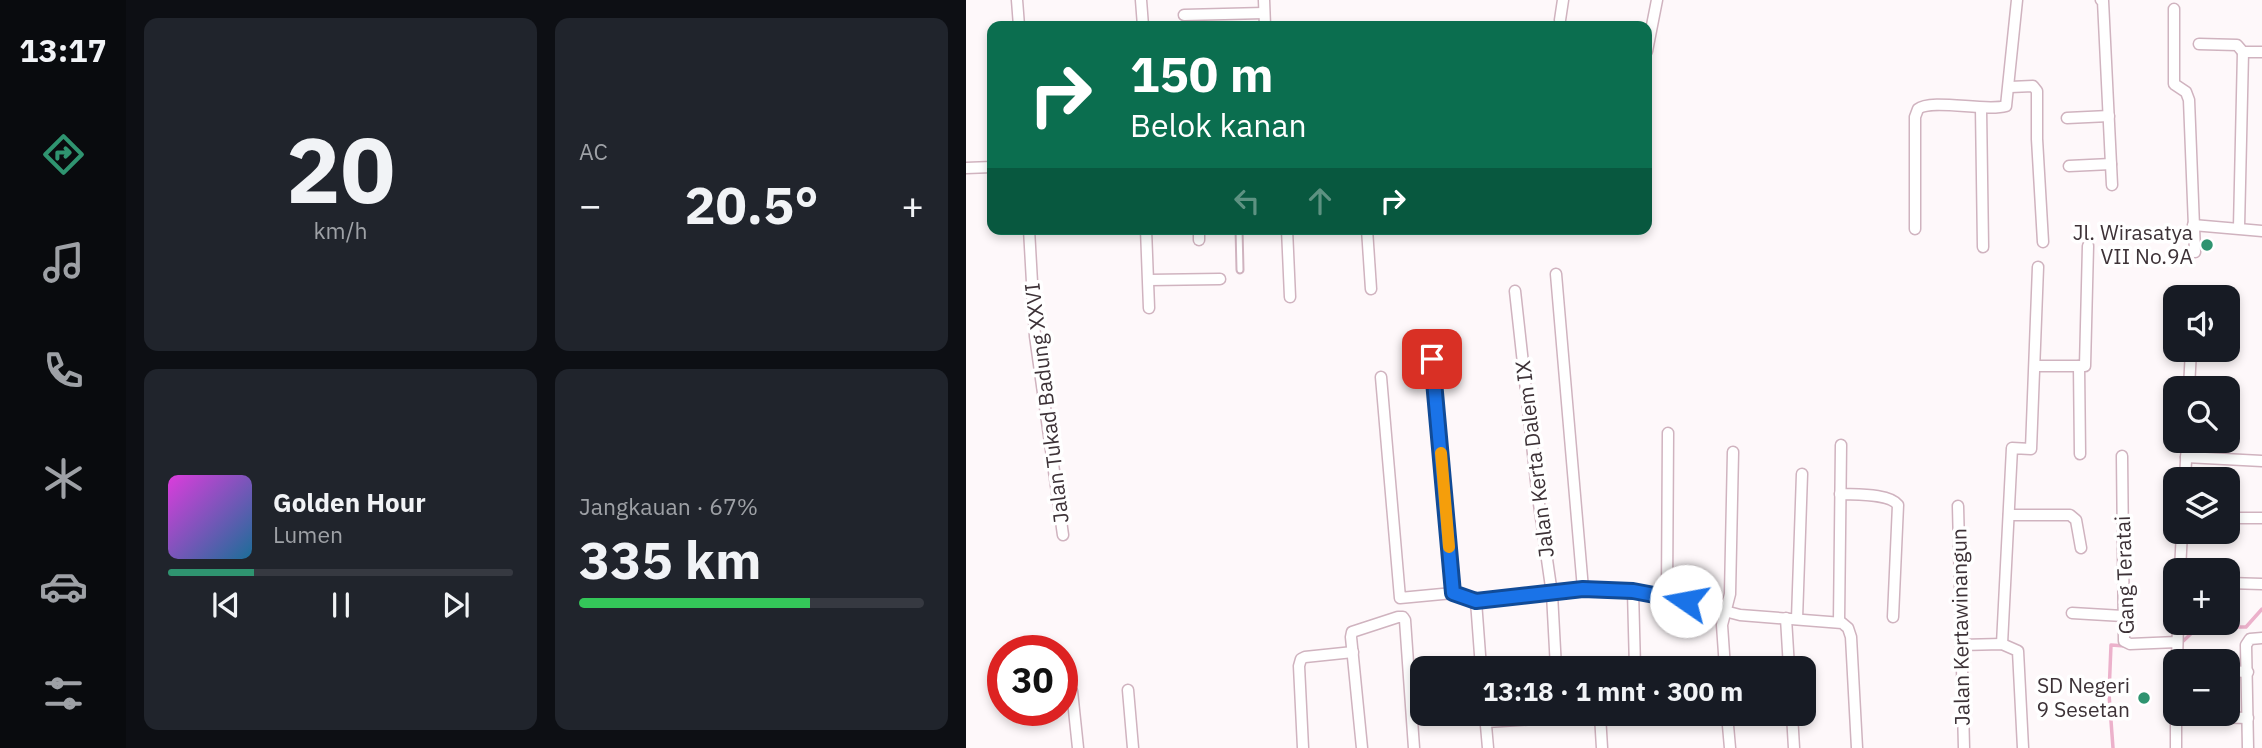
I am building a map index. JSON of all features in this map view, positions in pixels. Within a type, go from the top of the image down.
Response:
[{"type":"street","points":[[1017,0],[1018,21]]},
{"type":"street","points":[[1141,0],[1143,21]]},
{"type":"street","points":[[1264,0],[1265,21]]},
{"type":"street","points":[[1560,20],[1563,0]]},
{"type":"street","points":[[1652,26],[1657,0]]},
{"type":"street","points":[[1915,229],[1915,117],[1918,109],[1926,104],[1981,108],[2006,106],[2017,0]]},
{"type":"street","points":[[2101,0],[2112,185]]},
{"type":"street","points":[[2174,9],[2174,85],[2186,92],[2189,100],[2195,252]]},
{"type":"street","points":[[1184,15],[1264,13]]},
{"type":"street","points":[[2199,44],[2237,45],[2243,52],[2239,228]]},
{"type":"street","points":[[2243,52],[2262,52]]},
{"type":"street","points":[[2010,87],[2033,86],[2037,91],[2043,242]]},
{"type":"street","points":[[1981,108],[1983,247]]},
{"type":"street","points":[[2067,118],[2109,116]]},
{"type":"street","points":[[2069,166],[2111,164]]},
{"type":"street","points":[[966,168],[987,167]]},
{"type":"street","points":[[2193,225],[2262,231]]},
{"type":"street","name":"Jalan Tukad Badung XXVI","points":[[1029,235],[1035,336],[1063,535]]},
{"type":"street","points":[[1146,235],[1149,308]]},
{"type":"street","points":[[1287,235],[1290,297]]},
{"type":"street","points":[[1367,235],[1371,289]]},
{"type":"street","points":[[2035,366],[2085,366],[2088,246]]},
{"type":"street","points":[[2002,644],[2012,448],[2031,449],[2038,267]]},
{"type":"street","points":[[1556,274],[1583,589]]},
{"type":"street","points":[[1149,280],[1220,279]]},
{"type":"street","name":"Jalan Kerta Dalem IX","points":[[1516,290],[1537,490],[1552,593],[1555,656]]},
{"type":"street","points":[[2079,366],[2080,454]]},
{"type":"street","points":[[1381,377],[1400,598],[1453,593],[1476,601],[1583,589],[1633,591],[1667,596],[1740,615],[1842,623]]},
{"type":"street","points":[[1667,596],[1668,433]]},
{"type":"street","points":[[1841,445],[1842,623],[1851,638],[1857,748]]},
{"type":"street","points":[[1724,656],[1722,625],[1730,594],[1733,452]]},
{"type":"street","points":[[2186,453],[2186,467]]},
{"type":"street","name":"Gang Teratai","points":[[2122,456],[2124,640],[2127,644],[2177,642]]},
{"type":"street","points":[[2186,457],[2262,461]]},
{"type":"street","points":[[1790,656],[1802,474]]},
{"type":"street","points":[[1840,494],[1888,497],[1898,505],[1894,617]]},
{"type":"street","name":"Jalan Kertawinangun","points":[[1958,506],[1964,748]]},
{"type":"street","points":[[2009,515],[2070,515],[2076,520],[2081,548]]},
{"type":"street","points":[[2240,518],[2262,518]]},
{"type":"street","points":[[2240,583],[2262,584]]},
{"type":"street","points":[[1633,591],[1635,656]]},
{"type":"street","points":[[1476,601],[1481,656]]},
{"type":"street","points":[[2072,613],[2123,616]]},
{"type":"street","points":[[1362,748],[1352,632],[1398,617],[1404,618],[1414,748]]},
{"type":"street","points":[[2177,635],[2177,649]]},
{"type":"street","points":[[2248,748],[2246,645],[2249,640],[2262,638]]},
{"type":"street","points":[[1961,645],[2002,644],[2018,651],[2023,748]]},
{"type":"street","points":[[1303,748],[1299,666],[1301,660],[1305,657],[1353,652]]},
{"type":"street","points":[[2240,672],[2248,672]]},
{"type":"street","points":[[1128,690],[1133,748]]},
{"type":"street","points":[[2240,718],[2248,718]]},
{"type":"street","points":[[1076,726],[1078,748]]},
{"type":"street","points":[[1487,726],[1488,748]]},
{"type":"street","points":[[1601,726],[1602,748]]},
{"type":"street","points":[[1728,726],[1730,748]]},
{"type":"street","points":[[1793,726],[1794,748]]},
{"type":"street","points":[[2176,726],[2176,748]]},
{"type":"lane","points":[[1240,235],[1240,270]]},
{"type":"lane","points":[[1432,359],[1453,593]]},
{"type":"waterway","points":[[2180,644],[2196,629],[2246,627],[2262,609]]},
{"type":"waterway","points":[[2113,748],[2109,694],[2111,645],[2125,646]]},
{"type":"slow traffic","points":[[1441,453],[1449,547]]},
{"type":"place","name":"Jl. Wirasatya VII No.9A","points":[[2207,245]]},
{"type":"place","name":"SD Negeri 9 Sesetan","points":[[2144,698]]},
{"type":"route","points":[[1432,359],[1453,593],[1476,601],[1583,589],[1633,591],[1686,601]]}]
